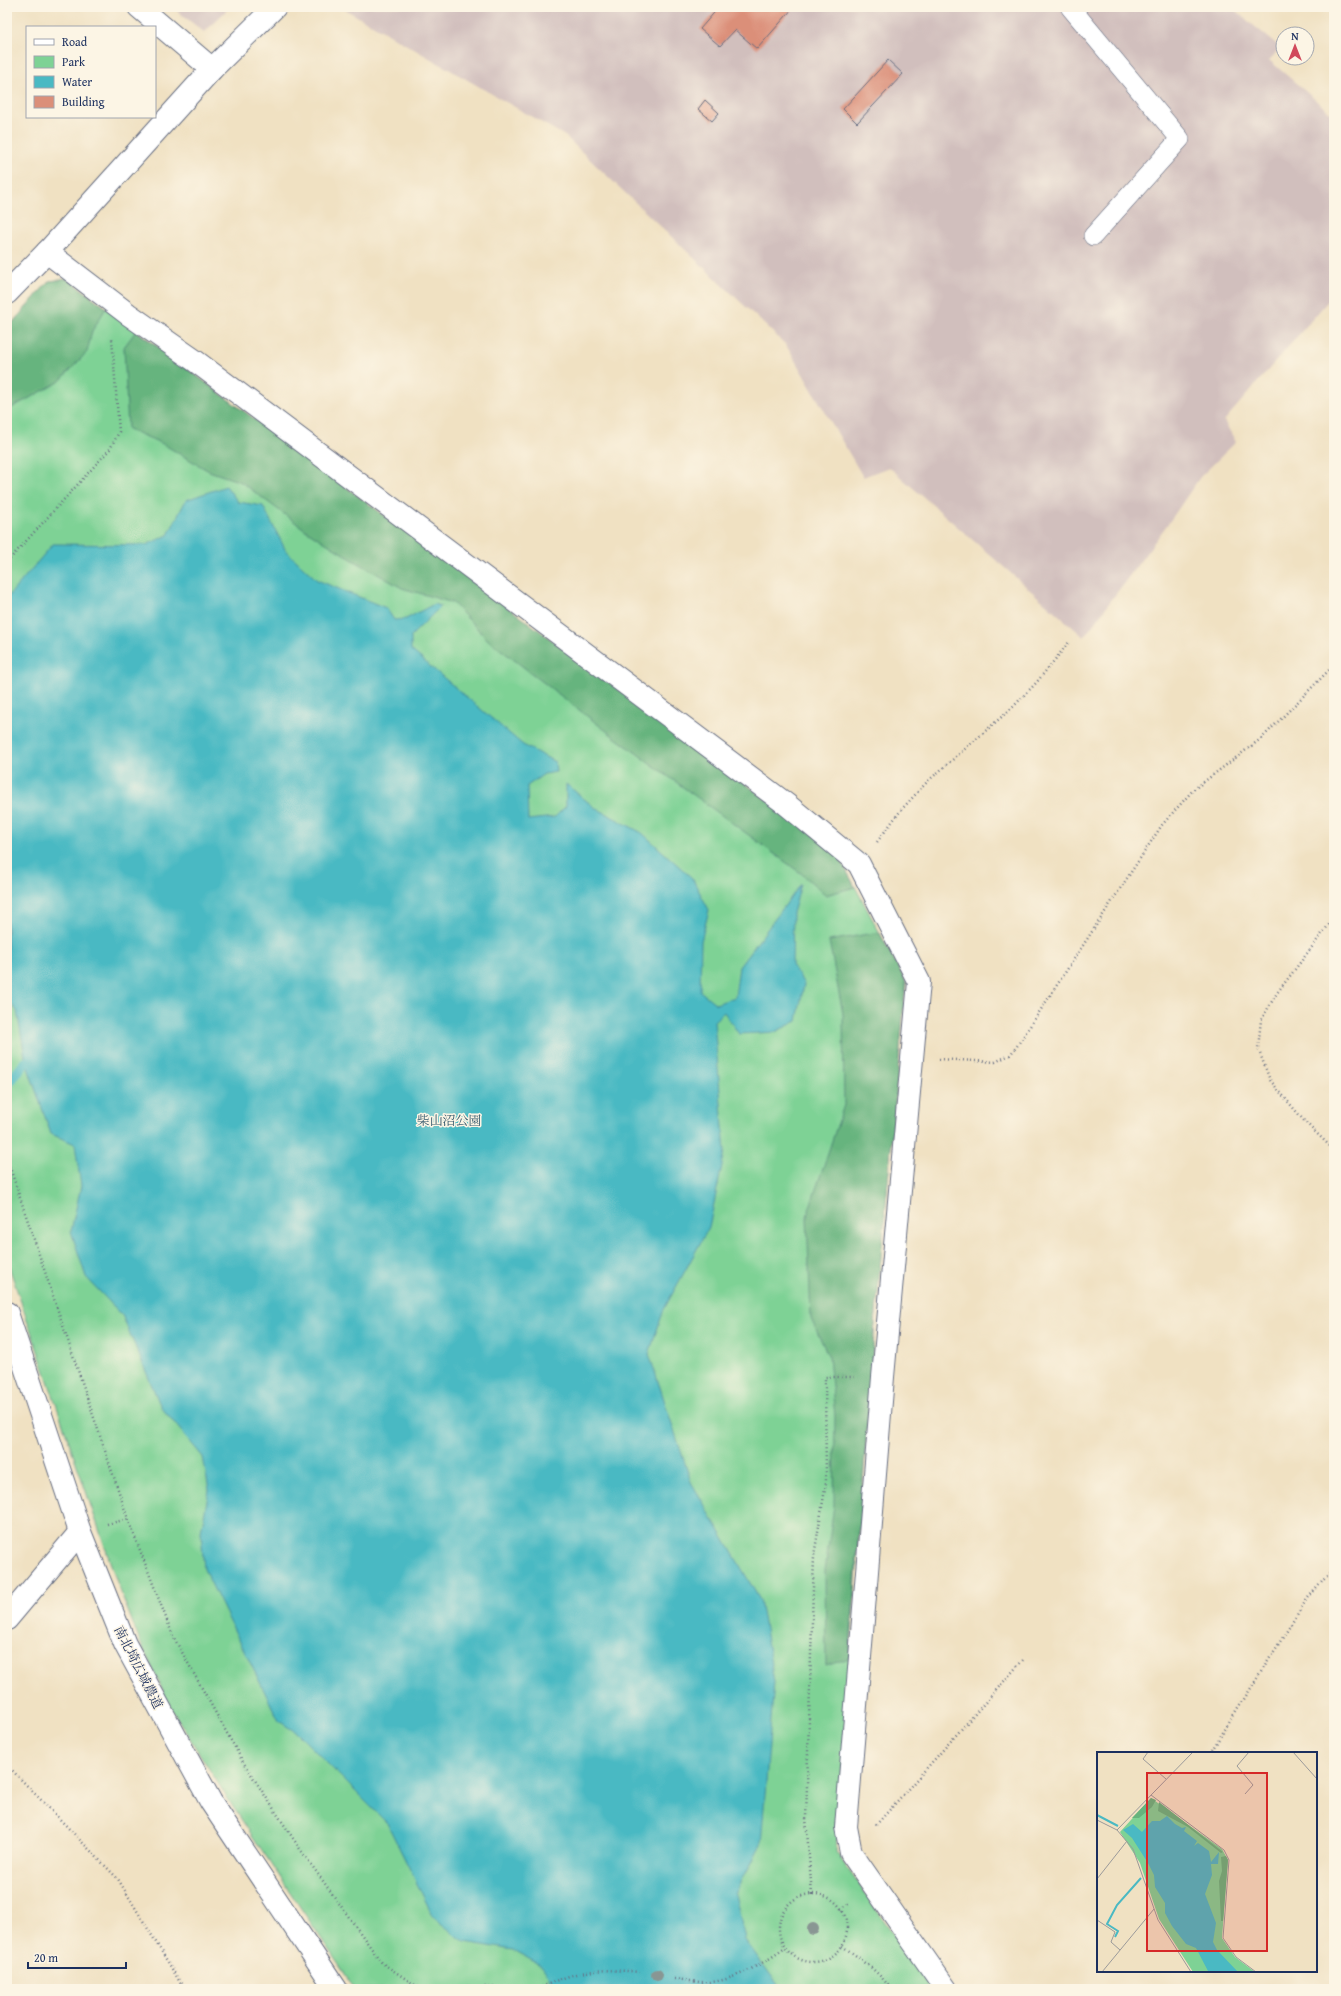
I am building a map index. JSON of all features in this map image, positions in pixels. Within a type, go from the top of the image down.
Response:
[{"type":"street","points":[[139,7],[212,69]]},
{"type":"street","points":[[7,293],[212,69],[275,7]]},
{"type":"street","points":[[46,252],[128,314],[194,360],[773,795],[859,864],[919,982],[883,1377],[846,1827],[851,1852],[946,1989]]},
{"type":"street","name":"南北埼広域農道","points":[[7,1313],[80,1532],[125,1644],[211,1802],[336,1989]]},
{"type":"street","points":[[7,1619],[80,1532]]},
{"type":"lane","points":[[1070,7],[1180,139],[1094,236]]},
{"type":"path","points":[[7,561],[110,449],[119,432],[111,331],[128,314]]},
{"type":"path","points":[[859,864],[901,810],[928,781],[1013,707],[1036,683],[1070,640]]},
{"type":"path","points":[[912,1057],[994,1062],[1010,1054],[1017,1046],[1162,825],[1193,790],[1262,738],[1334,665]]},
{"type":"path","points":[[1334,918],[1277,993],[1261,1020],[1258,1048],[1270,1080],[1305,1122],[1334,1150]]},
{"type":"path","points":[[7,1159],[128,1519],[173,1636],[243,1762],[300,1849],[382,1963],[420,1989]]},
{"type":"path","points":[[812,1895],[806,1818],[814,1556],[826,1483],[825,1377],[883,1377]]},
{"type":"path","points":[[1212,1750],[1307,1599],[1334,1568]]},
{"type":"path","points":[[851,1852],[1023,1660]]},
{"type":"path","points":[[7,1764],[118,1879],[184,1989]]},
{"type":"path","points":[[805,1895],[812,1895],[818,1895],[831,1900],[841,1909],[846,1921],[846,1934],[842,1946],[833,1956],[821,1961],[807,1962],[795,1957],[785,1948],[780,1936],[779,1923],[784,1910],[793,1901],[805,1895]]},
{"type":"path","points":[[842,1946],[863,1961],[885,1981],[891,1989]]},
{"type":"path","points":[[674,1979],[712,1982],[742,1973],[767,1961],[785,1948]]},
{"type":"path","points":[[538,1989],[562,1977],[586,1971],[639,1972]]},
{"type":"path","points":[[477,1989],[496,1987],[502,1989]]},
{"type":"shaded area","points":[[172,7],[230,7],[204,32]]},
{"type":"shaded area","points":[[341,7],[1231,7],[1275,43],[1275,54],[1269,60],[1334,116],[1334,294],[1224,421],[1236,442],[1200,477],[1172,518],[1084,637],[889,467],[863,477],[786,345],[565,136]]},
{"type":"green space","name":"柴山沼公園","points":[[68,279],[406,533],[836,851],[906,982],[874,1334],[836,1852],[932,1989],[355,1989],[233,1807],[172,1710],[140,1642],[117,1582],[7,1261],[7,329],[49,281]]},
{"type":"green space","points":[[68,279],[106,308],[92,331],[87,352],[59,382],[13,407],[7,412],[7,329],[49,281]]},
{"type":"green space","points":[[136,331],[836,851],[855,887],[826,895],[802,874],[613,736],[487,639],[453,603],[402,588],[353,560],[307,531],[241,482],[209,471],[161,443],[128,429],[124,347]]},
{"type":"green space","points":[[879,932],[906,982],[874,1334],[849,1658],[826,1666],[825,1571],[834,1505],[835,1416],[829,1357],[811,1319],[807,1216],[844,1105],[843,1014],[829,941]]},
{"type":"water","name":"柴山沼公園","points":[[226,486],[238,502],[263,506],[286,551],[317,580],[386,608],[394,620],[406,619],[434,604],[441,606],[411,636],[411,650],[523,745],[555,762],[556,772],[544,774],[527,786],[528,820],[555,817],[566,806],[566,784],[594,807],[642,833],[692,878],[709,910],[701,941],[700,991],[716,1004],[735,997],[739,967],[801,884],[793,913],[792,965],[804,984],[797,1021],[775,1032],[739,1034],[724,1012],[714,1021],[725,1151],[709,1227],[664,1309],[649,1354],[691,1482],[760,1600],[774,1682],[761,1844],[735,1894],[745,1940],[781,1989],[557,1989],[542,1966],[513,1950],[465,1942],[434,1918],[387,1823],[297,1733],[279,1721],[204,1569],[201,1532],[209,1490],[203,1457],[161,1407],[122,1315],[86,1277],[71,1231],[81,1186],[75,1144],[51,1134],[26,1062],[17,1011],[7,999],[7,598],[53,544],[146,545],[168,535],[186,500]]},
{"type":"building","points":[[719,7],[794,7],[757,49],[735,30],[720,46],[700,29]]},
{"type":"building","points":[[888,60],[903,74],[857,123],[843,109]]},
{"type":"building","points":[[705,100],[719,113],[712,121],[698,109]]},
{"type":"waterway","points":[[7,1085],[26,1062]]}]
